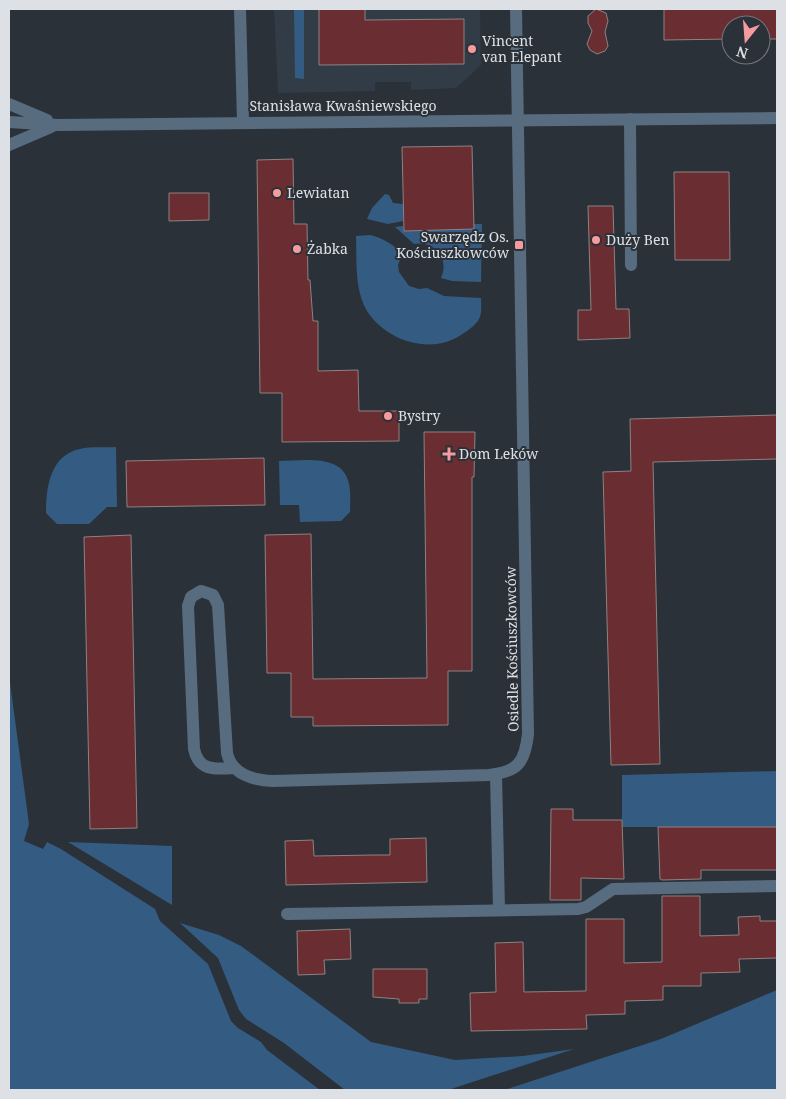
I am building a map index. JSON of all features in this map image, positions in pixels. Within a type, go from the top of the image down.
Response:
[{"type":"street","points":[[240,9],[243,122]]},
{"type":"street","points":[[516,9],[517,120],[777,118]]},
{"type":"street","points":[[9,104],[58,125]]},
{"type":"street","points":[[630,119],[631,266]]},
{"type":"street","name":"Stanisława Kwaśniewskiego","points":[[9,122],[58,125],[517,120]]},
{"type":"street","name":"Osiedle Kościuszkowców","points":[[235,768],[212,769],[204,766],[198,762],[194,749],[188,606],[191,597],[200,591],[212,595],[218,605],[227,753],[235,768],[248,778],[273,781],[496,774],[509,772],[518,766],[525,752],[528,734],[523,361],[520,305],[517,120]]},
{"type":"street","name":"Stanisława Kwaśniewskiego","points":[[9,145],[58,125]]},
{"type":"street","points":[[496,774],[499,910]]},
{"type":"street","points":[[287,914],[580,909],[615,889],[777,886]]},
{"type":"shaded area","points":[[274,9],[480,9],[481,65],[456,88],[411,90],[411,82],[375,82],[375,91],[278,93]]},
{"type":"shaded area","points":[[294,9],[304,9],[304,79],[295,78]]},
{"type":"shaded area","points":[[385,194],[389,195],[393,203],[403,204],[403,221],[388,224],[367,219],[372,208]]},
{"type":"shaded area","points":[[482,224],[481,282],[452,281],[441,278],[443,264],[442,257],[438,252],[428,245],[414,244],[395,227],[403,226],[404,231]]},
{"type":"shaded area","points":[[370,235],[388,242],[402,254],[398,265],[399,272],[409,286],[419,289],[427,288],[444,296],[481,298],[481,315],[477,322],[452,340],[439,344],[411,342],[398,338],[386,331],[367,311],[358,284],[356,236]]},
{"type":"shaded area","points":[[116,447],[117,507],[107,507],[89,524],[57,524],[46,513],[49,483],[56,465],[70,452],[80,449]]},
{"type":"shaded area","points":[[279,461],[321,461],[339,467],[345,474],[349,484],[350,512],[341,521],[300,522],[299,505],[280,505]]},
{"type":"shaded area","points":[[9,675],[29,824],[24,841],[43,849],[47,842],[61,849],[155,909],[160,921],[208,964],[231,1021],[238,1028],[261,1042],[267,1050],[320,1090],[9,1090]]},
{"type":"shaded area","points":[[777,771],[777,827],[622,827],[622,775]]},
{"type":"shaded area","points":[[68,842],[172,846],[172,905]]},
{"type":"shaded area","points":[[180,923],[219,935],[241,946],[371,1042],[455,1060],[523,1056],[574,1049],[448,1090],[345,1090],[284,1043],[246,1019],[239,1010],[218,958]]},
{"type":"shaded area","points":[[777,990],[777,1090],[504,1090],[661,1039]]},
{"type":"building","points":[[319,9],[365,9],[365,20],[464,19],[464,64],[319,65]]},
{"type":"building","points":[[596,9],[606,13],[608,21],[605,32],[608,46],[605,51],[597,54],[590,50],[587,44],[592,31],[588,23],[588,16]]},
{"type":"building","points":[[664,9],[777,9],[777,39],[771,39],[771,15],[721,15],[721,39],[664,40]]},
{"type":"building","points":[[472,146],[474,229],[404,231],[402,147]]},
{"type":"building","points":[[293,159],[294,224],[307,224],[308,280],[310,280],[313,321],[318,321],[318,371],[358,370],[359,411],[399,411],[399,441],[282,442],[282,393],[260,393],[257,160]]},
{"type":"building","points":[[674,172],[729,172],[730,260],[675,260]]},
{"type":"building","points":[[169,193],[209,193],[209,220],[169,221]]},
{"type":"building","points":[[588,206],[613,206],[616,309],[629,309],[630,338],[578,340],[578,310],[591,310]]},
{"type":"building","points":[[777,415],[777,459],[653,462],[660,764],[611,765],[603,472],[631,471],[630,419]]},
{"type":"building","points":[[424,432],[475,432],[474,477],[472,477],[472,671],[448,671],[448,725],[313,726],[313,717],[291,717],[291,673],[267,673],[265,535],[311,534],[313,679],[427,678]]},
{"type":"building","points":[[264,458],[265,505],[127,507],[126,461]]},
{"type":"building","points":[[131,535],[137,828],[90,829],[84,537]]},
{"type":"building","points":[[551,809],[573,809],[573,820],[622,820],[624,879],[581,878],[581,900],[550,900]]},
{"type":"building","points":[[658,827],[777,827],[777,870],[701,870],[701,879],[662,880],[660,879]]},
{"type":"building","points":[[426,838],[427,882],[286,885],[285,841],[313,840],[314,856],[390,855],[390,839]]},
{"type":"building","points":[[662,896],[700,896],[700,936],[739,935],[738,917],[760,916],[760,921],[777,921],[777,958],[739,959],[740,972],[701,973],[701,986],[663,986],[663,1000],[625,1001],[625,1014],[586,1015],[587,1029],[471,1031],[470,993],[496,992],[495,943],[523,942],[524,992],[586,991],[586,919],[624,919],[624,963],[662,962]]},
{"type":"building","points":[[350,929],[351,959],[324,960],[325,974],[298,975],[297,931]]},
{"type":"building","points":[[373,969],[427,969],[427,999],[419,999],[419,1003],[399,1003],[399,999],[373,997]]},
{"type":"place","name":"Vincent van Elepant","points":[[472,49]]},
{"type":"place","name":"Lewiatan","points":[[277,193]]},
{"type":"place","name":"Duży Ben","points":[[596,240]]},
{"type":"place","name":"Swarzędz Os. Kościuszkowców","points":[[519,245]]},
{"type":"place","name":"Żabka","points":[[297,249]]},
{"type":"place","name":"Bystry","points":[[388,416]]},
{"type":"place","name":"Dom Leków","points":[[449,454]]}]
